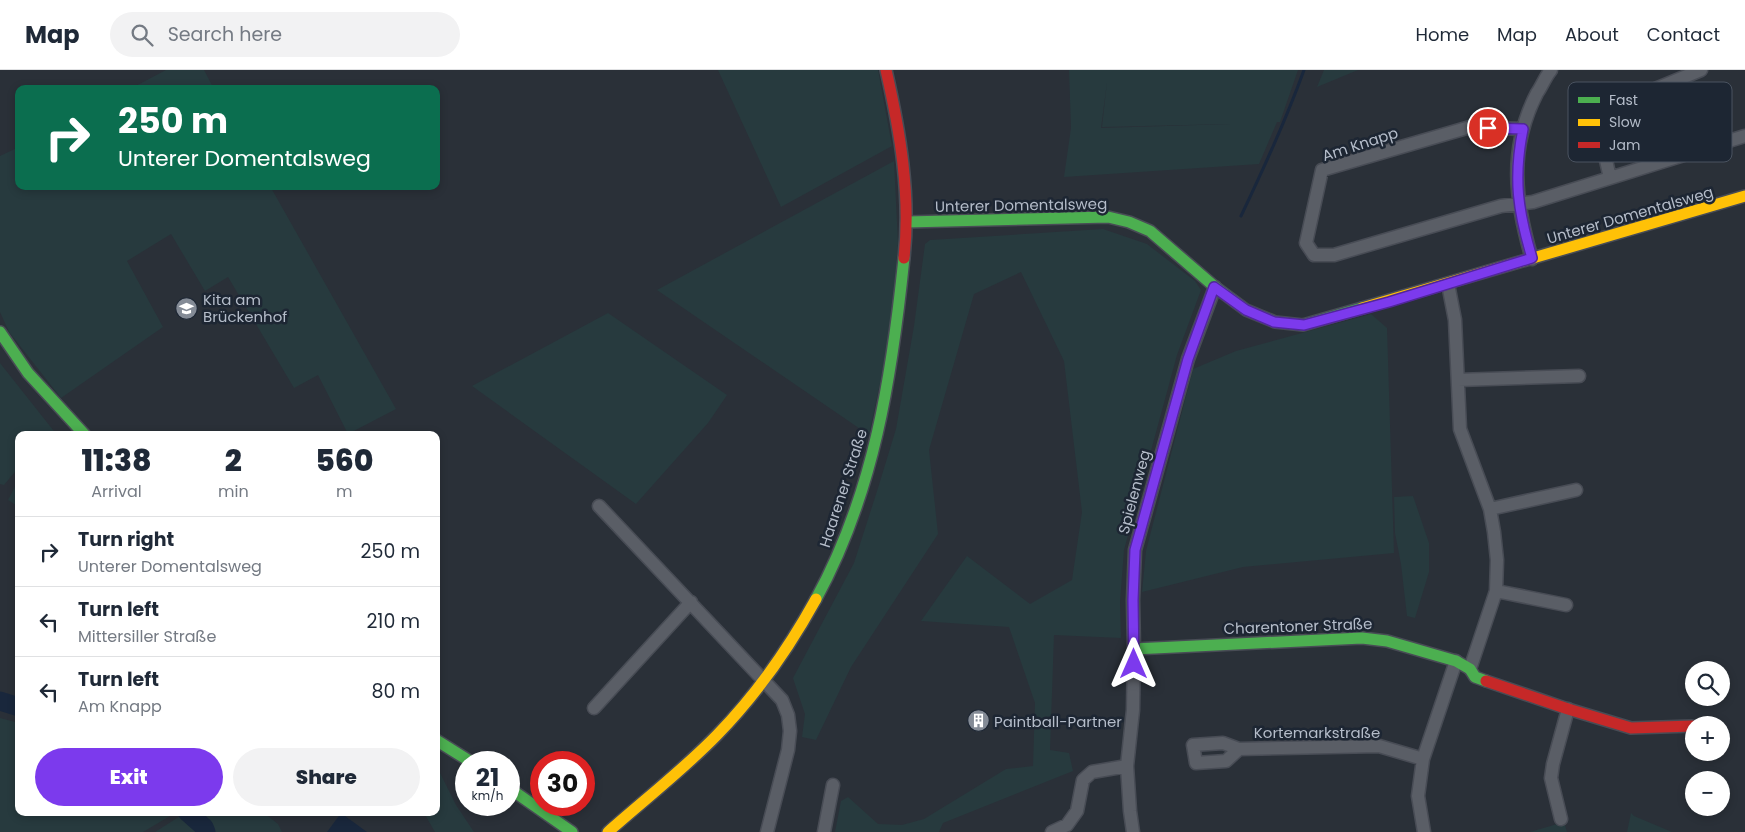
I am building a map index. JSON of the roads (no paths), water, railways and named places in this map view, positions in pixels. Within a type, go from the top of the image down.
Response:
[{"type":"street","name":"Haarener Straße","points":[[608,832],[694,756],[737,714],[764,680],[804,619],[824,583],[846,534],[879,426],[898,329],[906,222],[901,150],[886,70]]},
{"type":"street","points":[[1532,258],[1518,204],[1517,176],[1519,149],[1523,129],[1532,105],[1551,70]]},
{"type":"street","points":[[1672,82],[1700,70]]},
{"type":"street","name":"Am Knapp","points":[[1518,204],[1501,206],[1334,256],[1314,255],[1306,243],[1322,170],[1470,127],[1523,129]]},
{"type":"street","points":[[1732,140],[1745,136]]},
{"type":"street","points":[[1606,162],[1610,178]]},
{"type":"street","points":[[1518,204],[1533,202],[1661,162]]},
{"type":"street","name":"Unterer Domentalsweg","points":[[906,222],[1108,217],[1129,222],[1150,231],[1214,287],[1246,310],[1274,322],[1304,325],[1745,196]]},
{"type":"street","points":[[1448,284],[1455,320],[1460,429],[1490,509],[1497,560],[1496,590],[1470,669]]},
{"type":"street","name":"Spielenweg","points":[[1133,832],[1127,766],[1133,710],[1135,550],[1188,359],[1214,287]]},
{"type":"street","points":[[0,332],[24,368],[81,431]]},
{"type":"street","points":[[1458,380],[1579,376]]},
{"type":"street","points":[[1490,509],[1576,490]]},
{"type":"street","points":[[599,506],[782,700],[788,715],[790,731],[788,750],[767,832]]},
{"type":"street","points":[[1496,590],[1566,605]]},
{"type":"street","points":[[594,708],[690,602]]},
{"type":"street","name":"Charentoner Straße","points":[[1134,649],[1362,638],[1387,641],[1456,661],[1470,669],[1475,677],[1632,728],[1685,726]]},
{"type":"street","points":[[1424,832],[1418,796],[1423,759],[1456,661]]},
{"type":"street","points":[[1561,819],[1551,778],[1568,708]]},
{"type":"street","points":[[440,743],[455,752]]},
{"type":"street","name":"Kortemarkstraße","points":[[1239,749],[1379,746],[1423,759]]},
{"type":"street","points":[[1052,832],[1067,825],[1077,811],[1083,780],[1092,772],[1127,766]]},
{"type":"street","points":[[824,832],[833,784]]},
{"type":"street","points":[[520,796],[572,832]]},
{"type":"water","points":[[339,816],[345,816],[367,832],[327,832]]},
{"type":"waterway","points":[[1241,216],[1290,107],[1304,70]]},
{"type":"waterway","points":[[0,701],[15,706]]},
{"type":"waterway","points":[[192,816],[204,827],[206,832]]},
{"type":"place","name":"Kita am Brückenhof","points":[[187,308]]},
{"type":"place","name":"Paintball-Partner","points":[[978,721]]}]
